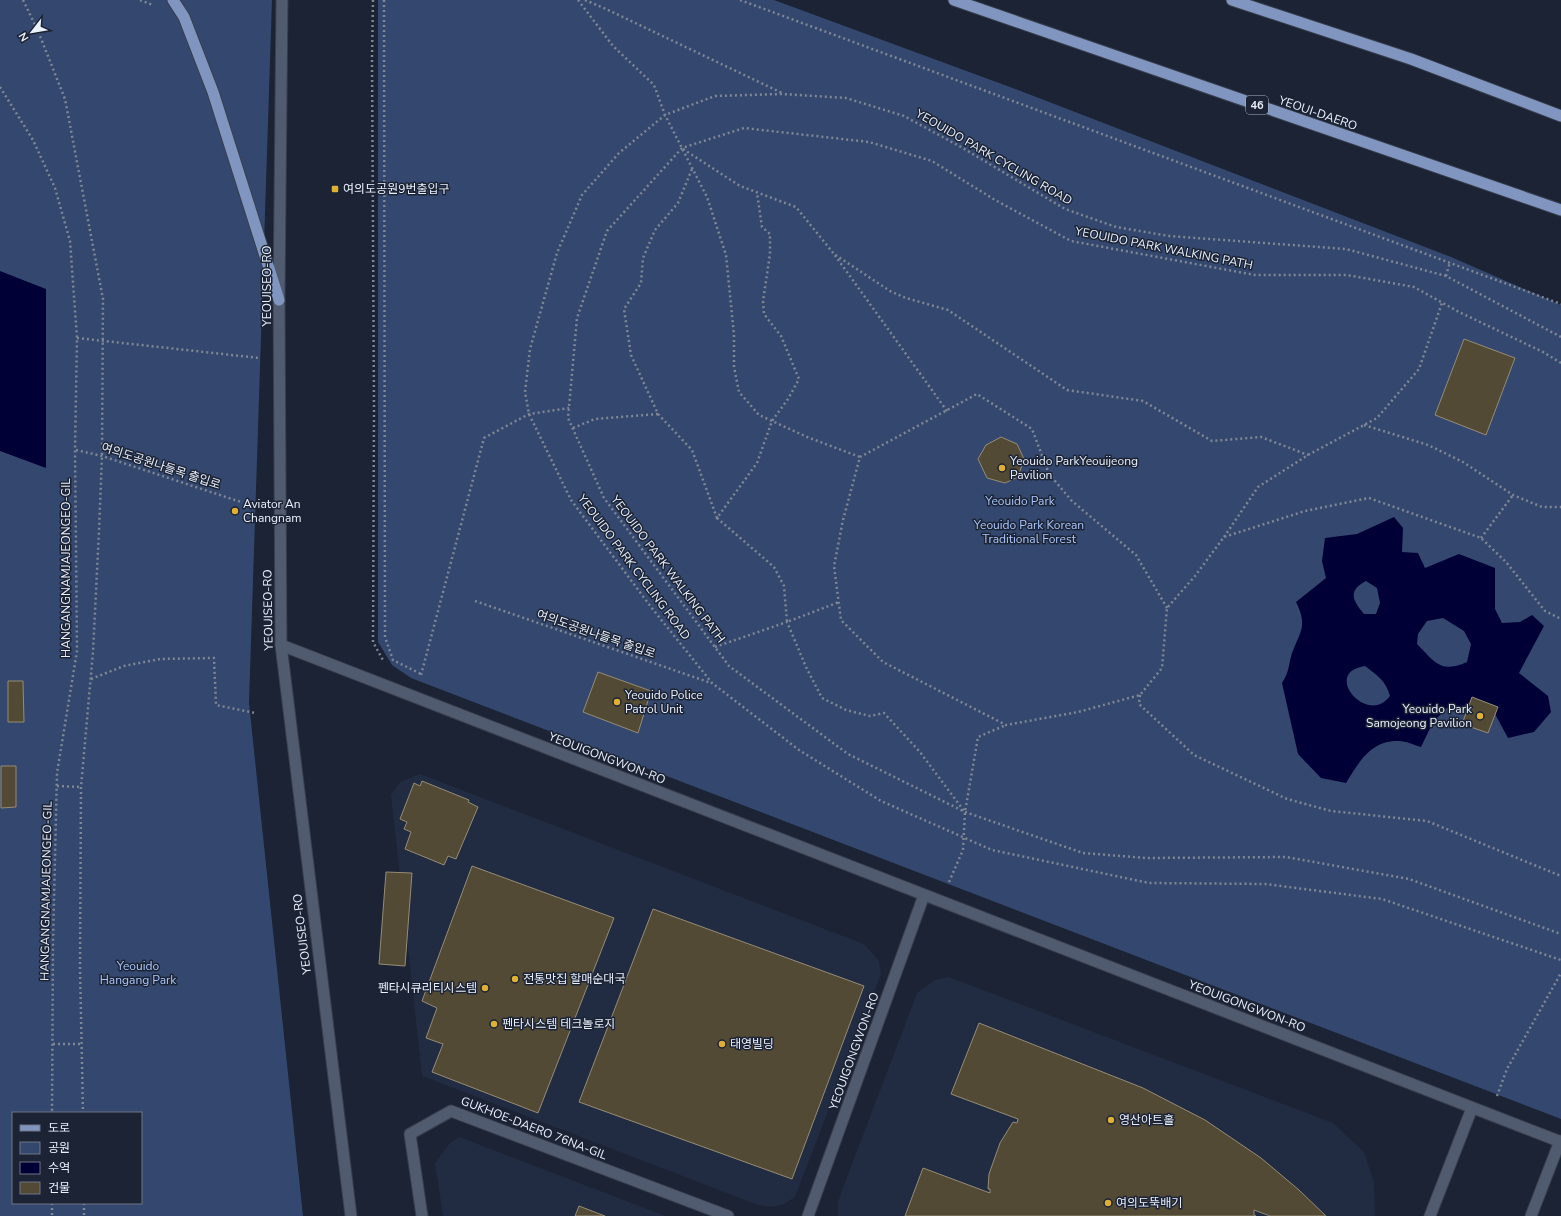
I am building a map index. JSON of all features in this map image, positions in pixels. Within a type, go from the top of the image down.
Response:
[{"type":"main road","points":[[173,0],[184,17],[213,92],[279,300]]},
{"type":"main road","name":"YEOUI-DAERO","points":[[954,0],[1561,210]]},
{"type":"main road","points":[[1232,0],[1411,59],[1561,116]]},
{"type":"street","name":"YEOUISEO-RO","points":[[282,0],[279,300],[281,645],[351,1216]]},
{"type":"street","name":"YEOUIGONGWON-RO","points":[[281,645],[1560,1142]]},
{"type":"street","name":"YEOUIGONGWON-RO","points":[[808,1216],[924,895]]},
{"type":"street","points":[[1430,1216],[1472,1108]]},
{"type":"street","name":"GUKHOE-DAERO 76NA-GIL","points":[[422,1216],[410,1134],[451,1111],[728,1216]]},
{"type":"street","points":[[1530,1216],[1560,1142]]},
{"type":"path","points":[[23,0],[38,31],[65,99],[103,299],[102,456],[91,679],[81,787],[83,1112]]},
{"type":"path","points":[[148,0],[151,4]]},
{"type":"path","points":[[373,0],[373,642],[387,667]]},
{"type":"path","points":[[384,0],[385,637],[393,660],[421,674]]},
{"type":"path","points":[[578,0],[613,46],[654,85],[665,115],[707,197],[726,255],[734,335],[734,367],[739,392],[759,415],[807,437],[860,457]]},
{"type":"path","points":[[585,0],[782,94]]},
{"type":"path","points":[[740,0],[1561,304]]},
{"type":"path","name":"HANGANGNAMJAJEONGEO-GIL","points":[[0,87],[33,140],[54,188],[70,240],[77,338],[75,450],[77,651],[57,773],[52,1112]]},
{"type":"path","name":"YEOUIDO PARK CYCLING ROAD","points":[[1561,337],[1446,276],[1346,249],[1169,236],[1116,227],[1065,209],[961,147],[904,116],[846,98],[782,94],[715,96],[665,115],[619,153],[582,195],[557,253],[530,349],[525,392],[529,414],[571,500],[651,607],[712,683],[799,750],[881,801],[992,850],[1149,883],[1265,884],[1382,899],[1561,960]]},
{"type":"path","name":"YEOUIDO PARK WALKING PATH","points":[[1561,363],[1543,352],[1414,287],[1347,275],[1255,275],[1071,241],[995,200],[932,161],[869,142],[744,128],[682,148],[607,231],[577,318],[568,418],[604,498],[729,666],[848,754],[965,812],[1083,853],[1146,858],[1286,857],[1409,879],[1561,934]]},
{"type":"path","points":[[682,148],[740,186],[796,207],[834,254],[947,411]]},
{"type":"path","points":[[692,168],[678,203],[655,230],[643,258],[641,283],[624,309],[631,355],[658,414],[692,450],[717,518],[774,567],[784,586],[787,622],[806,668],[822,698],[846,710],[870,716],[884,713],[920,752],[965,812]]},
{"type":"path","points":[[717,518],[757,463],[772,421],[788,399],[799,379],[781,336],[764,314],[763,301],[770,254],[770,234],[762,227],[756,193]]},
{"type":"path","points":[[834,254],[890,291],[906,298],[948,310],[1067,390],[1142,401],[1212,441],[1262,437],[1308,455]]},
{"type":"path","points":[[1446,276],[1450,262]]},
{"type":"path","points":[[1167,608],[1195,576],[1258,487],[1308,455],[1377,418],[1419,369],[1442,302]]},
{"type":"path","points":[[77,338],[280,360]]},
{"type":"path","points":[[1006,725],[883,662],[842,620],[834,566],[844,513],[860,457],[977,394],[1032,429],[1049,474],[1072,501],[1136,555],[1167,608],[1162,668],[1140,695],[1139,704],[1194,755],[1287,800],[1331,811],[1427,821],[1561,876]]},
{"type":"path","points":[[415,697],[484,438],[529,414],[570,408]]},
{"type":"path","points":[[573,428],[595,419],[658,414]]},
{"type":"path","points":[[1364,425],[1428,445],[1463,462],[1513,495],[1542,508],[1561,507]]},
{"type":"path","name":"여의도공원나들목 출입로","points":[[75,450],[102,456],[241,502]]},
{"type":"path","points":[[1481,538],[1513,495]]},
{"type":"path","points":[[1224,537],[1305,511],[1369,498],[1481,538],[1506,562],[1545,611],[1561,619]]},
{"type":"path","name":"여의도공원나들목 출입로","points":[[475,601],[712,683]]},
{"type":"path","points":[[715,647],[839,602]]},
{"type":"path","points":[[91,679],[124,666],[160,659],[214,658],[216,705],[255,713]]},
{"type":"path","points":[[959,862],[963,850],[965,812],[978,737],[1006,725],[1078,712],[1140,695]]},
{"type":"path","points":[[57,786],[81,787]]},
{"type":"path","points":[[1491,1115],[1506,1069],[1561,973]]},
{"type":"path","points":[[52,1044],[82,1044]]},
{"type":"path","points":[[52,1204],[52,1216]]},
{"type":"path","points":[[84,1204],[84,1216]]},
{"type":"shaded area","points":[[420,774],[864,944],[874,955],[879,961],[881,974],[795,1197],[784,1204],[773,1207],[758,1205],[422,1076],[391,795],[400,782]]},
{"type":"shaded area","points":[[949,977],[1333,1123],[1364,1152],[1374,1182],[1375,1216],[838,1216],[838,1201],[917,993],[935,980]]},
{"type":"shaded area","points":[[460,1137],[666,1216],[443,1216],[435,1163],[450,1143]]},
{"type":"green space","name":"Yeouido Hangang Park","points":[[0,0],[272,0],[249,703],[303,1216],[0,1216]]},
{"type":"green space","name":"Yeouido Park","points":[[378,0],[774,0],[1018,90],[1451,257],[1561,305],[1561,1119],[411,678],[392,665],[378,642]]},
{"type":"water","points":[[0,271],[46,289],[46,468],[0,451]]},
{"type":"water","points":[[1394,517],[1403,528],[1402,552],[1418,553],[1425,568],[1459,554],[1495,568],[1495,609],[1502,623],[1520,622],[1532,615],[1544,626],[1519,673],[1548,696],[1551,712],[1534,732],[1508,738],[1495,714],[1497,707],[1472,697],[1469,704],[1458,708],[1450,705],[1433,722],[1421,747],[1399,741],[1381,744],[1373,748],[1361,760],[1346,783],[1321,778],[1298,754],[1282,683],[1288,671],[1292,653],[1302,629],[1302,617],[1296,602],[1326,578],[1322,561],[1325,538],[1357,534]],"holes":[[[1366,581],[1377,588],[1380,603],[1376,614],[1364,614],[1355,600],[1354,592]],[[1443,618],[1464,631],[1471,644],[1467,662],[1450,667],[1444,666],[1434,661],[1417,644],[1418,634],[1427,621]],[[1365,666],[1377,675],[1383,682],[1390,696],[1381,704],[1370,705],[1360,702],[1352,695],[1348,686],[1347,678],[1352,670]]]},
{"type":"building","points":[[1464,339],[1515,358],[1486,435],[1435,415]]},
{"type":"building","name":"Yeouido ParkYeouijeong Pavilion","points":[[1001,437],[1017,444],[1024,459],[1018,477],[1005,483],[987,478],[978,459],[986,445]]},
{"type":"building","name":"Yeouido Police Patrol Unit","points":[[598,672],[651,691],[638,733],[583,712]]},
{"type":"building","points":[[8,681],[23,681],[24,722],[8,722]]},
{"type":"building","name":"Yeouido Park Samojeong Pavilion","points":[[1472,697],[1498,707],[1488,733],[1462,724]]},
{"type":"building","points":[[1,766],[16,766],[16,807],[1,808]]},
{"type":"building","points":[[422,781],[469,800],[468,802],[478,807],[456,859],[448,856],[444,865],[405,849],[411,832],[404,829],[407,822],[400,819],[414,783],[420,786]]},
{"type":"building","points":[[472,866],[614,918],[538,1113],[432,1072],[443,1044],[426,1038],[437,1008],[422,1001]]},
{"type":"building","points":[[386,872],[412,873],[405,966],[379,964]]},
{"type":"building","name":"태영빌딩","points":[[653,909],[864,986],[792,1179],[579,1102]]},
{"type":"building","name":"영산아트홀","points":[[979,1023],[1143,1088],[1205,1120],[1261,1158],[1299,1190],[1326,1216],[1270,1216],[1254,1210],[1254,1215],[1256,1216],[905,1216],[923,1168],[990,1193],[990,1189],[988,1189],[989,1174],[1000,1143],[1013,1122],[1017,1123],[1018,1119],[951,1094]]},
{"type":"building","points":[[579,1206],[605,1216],[575,1216]]},
{"type":"place","name":"여의도공원9번출입구","points":[[335,189]]},
{"type":"place","name":"Yeouido ParkYeouijeong Pavilion","points":[[1002,468]]},
{"type":"place","name":"Aviator An Changnam","points":[[235,511]]},
{"type":"place","name":"Yeouido Police Patrol Unit","points":[[617,702]]},
{"type":"place","name":"Yeouido Park Samojeong Pavilion","points":[[1480,716]]},
{"type":"place","name":"전통맛집 할매순대국","points":[[515,979]]},
{"type":"place","name":"펜타시큐리티시스템","points":[[485,988]]},
{"type":"place","name":"펜타시스템 테크놀로지","points":[[494,1024]]},
{"type":"place","name":"태영빌딩","points":[[722,1044]]},
{"type":"place","name":"영산아트홀","points":[[1111,1120]]},
{"type":"place","name":"여의도뚝배기","points":[[1108,1203]]},
{"type":"park label","name":"Yeouido Park Korean Traditional Forest","points":[[1029,532]]}]
